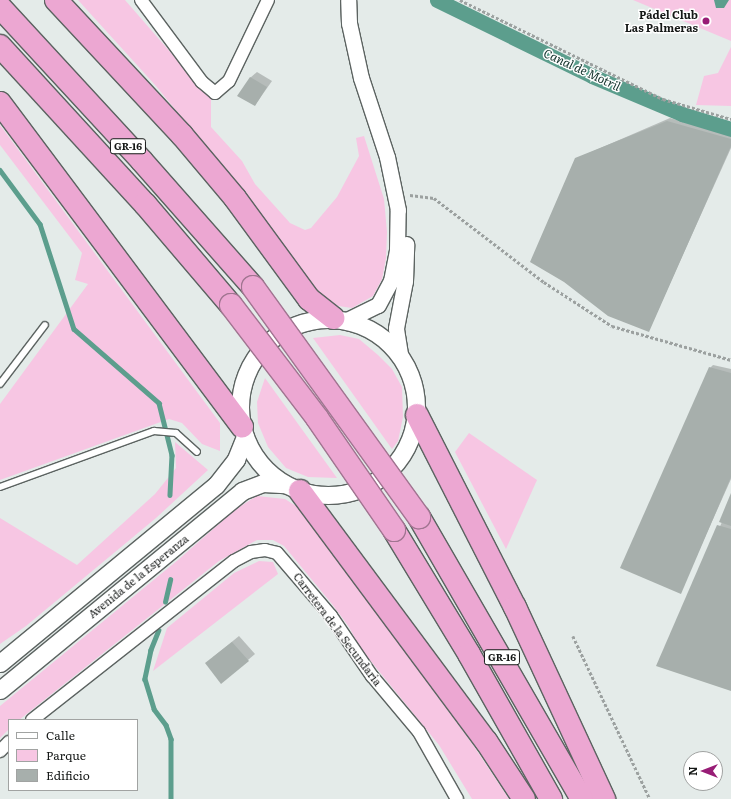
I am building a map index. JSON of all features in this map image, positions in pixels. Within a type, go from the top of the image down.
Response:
[{"type":"highway","points":[[56,0],[182,135],[235,198],[309,300],[340,319]]},
{"type":"highway","name":"GR-16","points":[[0,8],[142,161],[253,287],[419,517],[582,799]]},
{"type":"highway","name":"GR-16","points":[[0,46],[145,204],[231,305],[317,418],[394,530],[469,654],[551,799]]},
{"type":"highway","points":[[0,103],[244,432]]},
{"type":"highway","points":[[417,415],[514,607],[604,799]]},
{"type":"highway","points":[[292,488],[486,742],[524,799]]},
{"type":"main road","name":"Avenida de la Esperanza","points":[[0,690],[242,491],[263,483],[326,496],[352,493],[376,482],[400,458],[410,441],[417,415],[416,394],[410,373],[400,354],[385,338],[367,327],[340,319]]},
{"type":"main road","points":[[292,488],[268,472],[255,456],[244,432],[240,400],[246,373],[261,350],[281,332],[306,321],[340,319]]},
{"type":"main road","name":"Avenida de la Esperanza","points":[[0,663],[216,485],[236,459],[244,432]]},
{"type":"street","points":[[141,0],[202,82],[215,93],[229,80],[268,0]]},
{"type":"street","points":[[340,319],[378,305],[391,281],[397,249],[398,210],[396,193],[387,157],[361,78],[349,24],[348,0]]},
{"type":"street","points":[[398,210],[406,232],[405,281],[396,328],[400,354]]},
{"type":"street","name":"Carretera de la Secundaria","points":[[33,719],[234,561],[251,552],[277,553],[297,573],[331,616],[372,676],[419,732],[457,799]]},
{"type":"street","points":[[0,751],[8,743]]},
{"type":"lane","points":[[0,384],[45,325]]},
{"type":"lane","points":[[0,487],[154,431],[176,432],[197,452]]},
{"type":"path","points":[[460,0],[663,99],[731,119]]},
{"type":"path","points":[[396,193],[434,198],[544,282],[612,326],[731,360]]},
{"type":"path","points":[[573,636],[650,799]]},
{"type":"green space","points":[[78,0],[125,0],[211,99],[211,127],[242,161],[255,184],[290,223],[305,230],[311,228],[337,197],[359,156],[356,138],[364,136],[384,199],[387,232],[386,258],[382,279],[373,296],[352,308],[325,304],[223,168],[156,86]]},
{"type":"green space","name":"Pádel Club Las Palmeras","points":[[633,0],[731,0],[731,41]]},
{"type":"green space","points":[[731,47],[731,106],[696,105],[704,76],[718,73]]},
{"type":"green space","points":[[0,125],[220,423],[220,451],[202,444],[182,423],[169,419],[0,480],[0,404],[88,284],[75,280],[82,253],[0,145]]},
{"type":"green space","points":[[340,335],[359,339],[392,369],[402,387],[403,417],[398,441],[392,449],[313,338]]},
{"type":"green space","points":[[265,378],[337,478],[308,477],[286,468],[268,447],[258,423],[257,402]]},
{"type":"green space","points":[[469,433],[537,480],[506,549],[455,452]]},
{"type":"green space","points":[[175,442],[208,470],[156,518],[26,626],[0,644],[0,518],[77,565],[155,494],[176,468]]},
{"type":"green space","points":[[257,496],[285,499],[296,506],[312,525],[473,745],[509,799],[472,799],[439,745],[360,648],[349,627],[332,604],[284,546],[273,540],[257,540],[219,561],[20,719],[8,719],[8,730],[0,738],[0,706],[178,560],[236,509]]},
{"type":"green space","points":[[259,561],[273,562],[278,574],[153,671],[167,628],[234,573]]},
{"type":"shaded area","points":[[714,0],[729,0],[724,8],[716,8]]},
{"type":"building","points":[[250,77],[267,87],[255,106],[237,96]]},
{"type":"building","points":[[667,121],[731,139],[731,146],[649,332],[608,316],[564,282],[530,262],[575,158]]},
{"type":"building","points":[[709,367],[731,373],[731,477],[681,594],[620,568]]},
{"type":"building","points":[[731,493],[731,526],[719,522]]},
{"type":"building","points":[[717,525],[731,529],[731,691],[656,666]]},
{"type":"building","points":[[232,642],[249,661],[221,684],[205,663]]},
{"type":"waterway","name":"Canal de Motril","points":[[437,0],[592,76],[682,114],[731,129]]},
{"type":"waterway","points":[[0,170],[40,224],[74,329],[159,403],[172,455],[170,495]]},
{"type":"waterway","points":[[165,602],[170,580]]},
{"type":"waterway","points":[[159,630],[151,650],[145,679],[154,709],[166,725],[171,739],[171,799]]},
{"type":"place","name":"Pádel Club Las Palmeras","points":[[706,21]]}]
